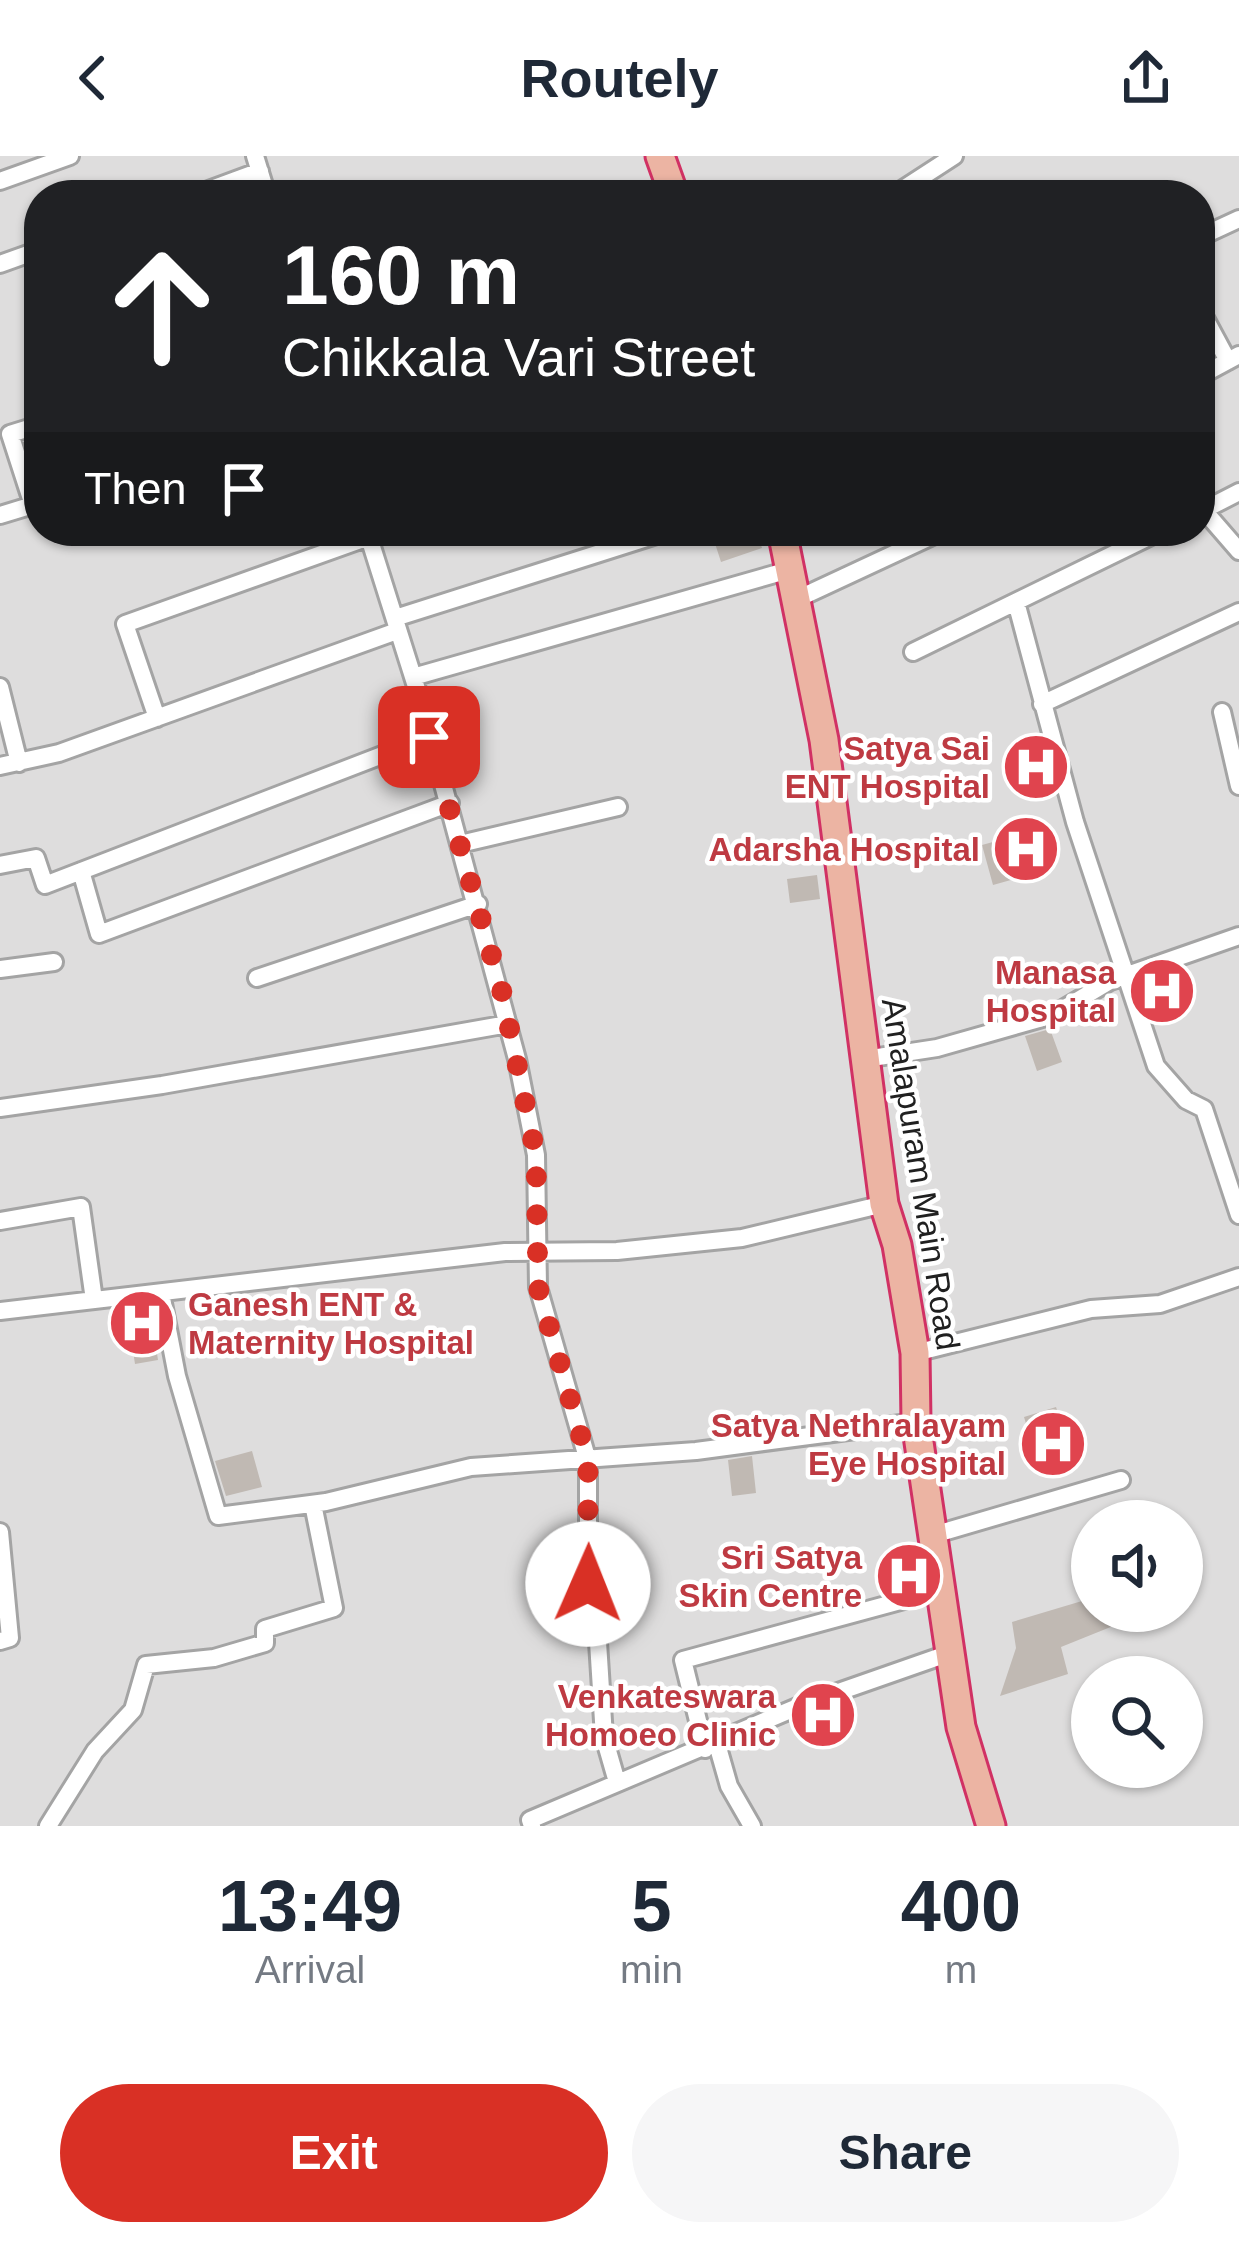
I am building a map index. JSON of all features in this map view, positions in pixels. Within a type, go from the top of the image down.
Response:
[{"type":"highway","name":"Amalapuram Main Road","points":[[785,546],[824,740],[884,1204],[897,1245],[915,1353],[916,1422],[961,1727],[991,1826]]},
{"type":"street","points":[[0,181],[70,156]]},
{"type":"street","points":[[917,180],[955,156]]},
{"type":"street","points":[[224,180],[258,163]]},
{"type":"street","points":[[1215,331],[1233,358]]},
{"type":"street","points":[[24,429],[10,434],[24,472]]},
{"type":"street","points":[[1215,524],[1239,551]]},
{"type":"street","points":[[157,718],[125,625],[336,546]]},
{"type":"street","points":[[372,546],[478,904],[536,1155],[538,1287],[588,1461],[588,1584],[598,1642],[604,1737],[617,1782]]},
{"type":"street","points":[[0,687],[9,765],[157,718],[396,625],[625,546]]},
{"type":"street","points":[[797,598],[910,546]]},
{"type":"street","points":[[913,652],[1130,546]]},
{"type":"street","points":[[413,677],[789,570]]},
{"type":"street","points":[[1016,602],[1110,935],[1120,952],[1156,1066],[1186,1100],[1204,1109],[1239,1215]]},
{"type":"street","points":[[1042,704],[1239,612]]},
{"type":"street","points":[[1222,712],[1239,786]]},
{"type":"street","points":[[0,865],[36,858],[45,885],[429,737]]},
{"type":"street","points":[[81,872],[99,934],[450,803]]},
{"type":"street","points":[[460,844],[618,807]]},
{"type":"street","points":[[256,978],[478,904]]},
{"type":"street","points":[[865,1059],[968,1041],[1053,1015],[1110,981],[1239,936]]},
{"type":"street","points":[[0,970],[54,962]]},
{"type":"street","points":[[0,1108],[508,1024]]},
{"type":"street","points":[[0,1311],[506,1252],[616,1251],[742,1238],[884,1204]]},
{"type":"street","points":[[0,1221],[81,1207],[94,1300]]},
{"type":"street","points":[[915,1353],[1091,1309],[1160,1304],[1239,1277]]},
{"type":"street","points":[[161,1293],[177,1376],[218,1516],[313,1504],[471,1467],[588,1461],[916,1422]]},
{"type":"street","points":[[933,1535],[1120,1480]]},
{"type":"street","points":[[48,1826],[95,1751],[133,1710],[146,1665],[214,1658],[265,1643],[265,1629],[334,1608],[313,1504]]},
{"type":"street","points":[[0,1641],[10,1638],[1,1544]]},
{"type":"street","points":[[752,1826],[711,1747],[683,1660],[941,1590]]},
{"type":"street","points":[[532,1826],[530,1820],[711,1747],[807,1702],[950,1653]]},
{"type":"shaded area","points":[[0,156],[1239,156],[1239,1826],[0,1826]]},
{"type":"building","points":[[716,546],[761,546],[762,548],[721,562]]},
{"type":"building","points":[[1042,749],[1051,783],[1019,794],[1008,761]]},
{"type":"building","points":[[1029,832],[1040,872],[993,885],[982,845]]},
{"type":"building","points":[[817,875],[820,899],[790,903],[787,879]]},
{"type":"building","points":[[1166,975],[1177,1006],[1153,1015],[1142,983]]},
{"type":"building","points":[[1050,1029],[1062,1062],[1037,1071],[1025,1036]]},
{"type":"building","points":[[150,1308],[158,1360],[135,1364],[127,1312]]},
{"type":"building","points":[[1056,1407],[1075,1466],[1042,1476],[1024,1417]]},
{"type":"building","points":[[252,1451],[262,1487],[226,1496],[215,1461]]},
{"type":"building","points":[[752,1456],[756,1493],[732,1496],[728,1460]]},
{"type":"building","points":[[918,1560],[921,1582],[886,1592],[880,1573]]},
{"type":"building","points":[[1071,1604],[1071,1632],[1098,1632],[1061,1647],[1068,1674],[1000,1696],[1016,1648],[1012,1622]]},
{"type":"place","name":"Satya Sai ENT Hospital","points":[[1036,767]]},
{"type":"place","name":"Adarsha Hospital","points":[[1026,849]]},
{"type":"place","name":"Manasa Hospital","points":[[1162,991]]},
{"type":"place","name":"Ganesh ENT & Maternity Hospital","points":[[142,1323]]},
{"type":"place","name":"Satya Nethralayam Eye Hospital","points":[[1053,1444]]},
{"type":"place","name":"Sri Satya Skin Centre","points":[[909,1576]]},
{"type":"place","name":"Venkateswara Homoeo Clinic","points":[[823,1715]]},
{"type":"route","points":[[429,737],[518,1059],[536,1155],[538,1287],[588,1461],[588,1584]]}]
